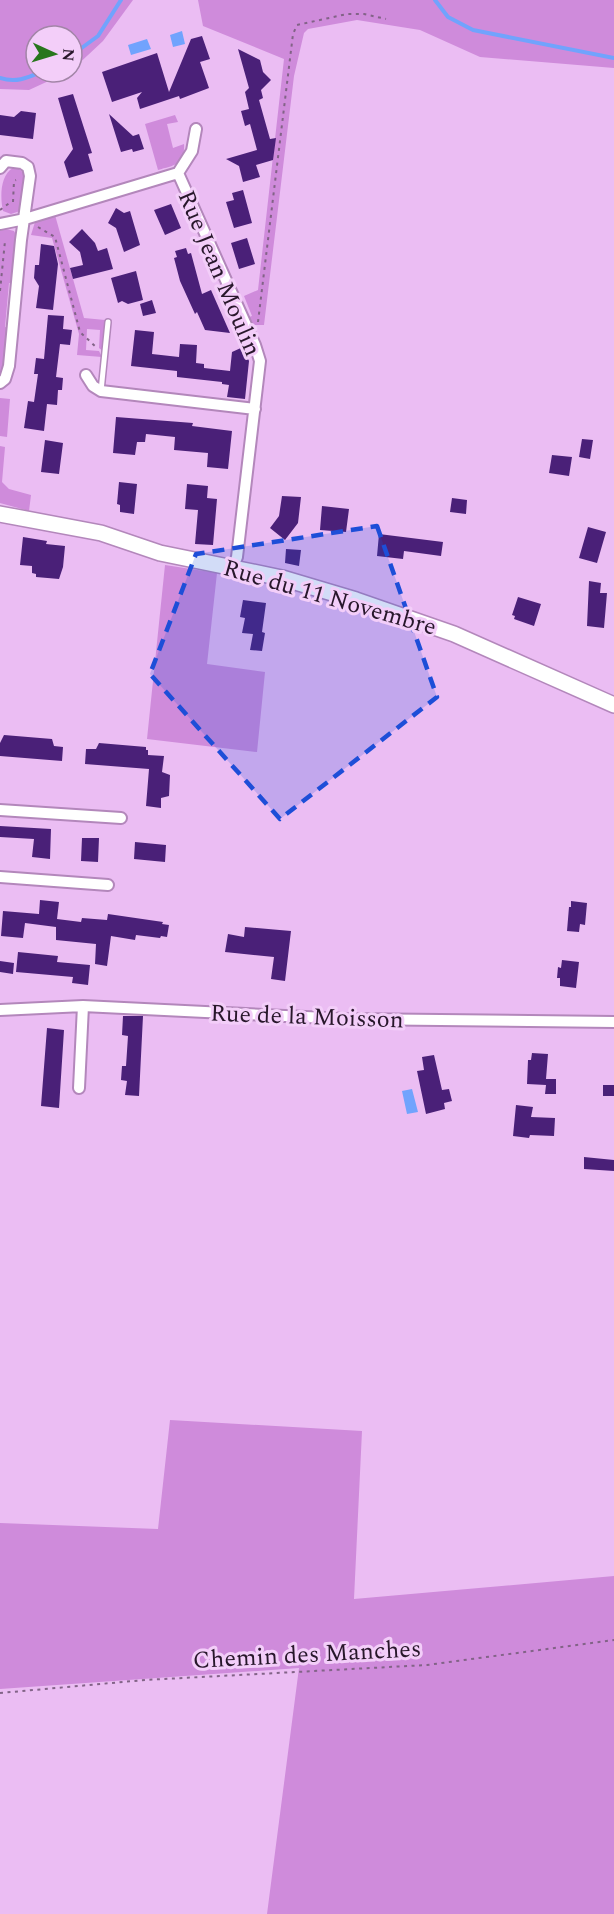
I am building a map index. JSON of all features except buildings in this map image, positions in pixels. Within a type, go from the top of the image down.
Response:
[{"type":"street","name":"Rue Jean Moulin","points":[[0,224],[25,219],[178,173],[192,151],[196,129]]},
{"type":"street","points":[[0,168],[6,161],[22,162],[28,167],[30,176],[21,240],[9,366],[5,379],[0,383]]},
{"type":"street","name":"Rue Jean Moulin","points":[[178,173],[255,345],[260,361],[237,557],[233,567]]},
{"type":"street","points":[[86,375],[93,386],[101,391],[255,408]]},
{"type":"street","name":"Rue du 11 Novembre","points":[[0,514],[101,533],[160,553],[282,578],[324,591],[454,634],[614,705]]},
{"type":"street","points":[[0,810],[121,818]]},
{"type":"street","points":[[0,877],[108,885]]},
{"type":"street","points":[[79,1088],[83,1006]]},
{"type":"street","name":"Rue de la Moisson","points":[[0,1010],[83,1006],[348,1019],[614,1022]]},
{"type":"lane","points":[[101,391],[108,322]]},
{"type":"path","points":[[258,322],[293,34],[297,25],[347,14],[364,14],[386,19]]},
{"type":"path","points":[[0,210],[12,201]]},
{"type":"path","points":[[25,219],[55,237],[80,332],[105,354]]},
{"type":"path","points":[[0,291],[5,241]]},
{"type":"path","name":"Chemin des Manches","points":[[0,1693],[145,1680],[427,1665],[614,1640]]},
{"type":"highlighted area","points":[[377,526],[437,697],[280,819],[150,674],[196,554]]},
{"type":"shaded area","points":[[0,0],[133,0],[103,41],[84,59],[84,24],[24,24],[24,84],[42,84],[29,90],[0,89]]},
{"type":"shaded area","points":[[198,0],[614,0],[614,68],[480,57],[420,30],[357,20],[308,29],[304,33],[294,76],[264,325],[251,325],[246,318],[252,316],[244,296],[258,290],[284,59],[203,26]]},
{"type":"shaded area","points":[[175,115],[178,122],[167,124],[173,148],[184,144],[183,156],[178,163],[158,170],[145,124]]},
{"type":"shaded area","points":[[13,168],[19,169],[26,175],[20,211],[11,214],[3,211],[1,194],[3,181]]},
{"type":"shaded area","points":[[55,215],[84,318],[105,320],[103,351],[99,348],[100,330],[87,329],[86,350],[99,351],[102,357],[77,355],[79,334],[52,238],[31,235],[35,222]]},
{"type":"shaded area","points":[[2,228],[14,231],[19,240],[15,283],[9,283],[5,327],[10,328],[4,368],[0,374],[0,230]]},
{"type":"shaded area","points":[[0,398],[10,399],[7,437],[0,436]]},
{"type":"shaded area","points":[[0,446],[5,447],[2,482],[9,489],[31,495],[29,511],[0,503]]},
{"type":"shaded area","points":[[165,565],[217,573],[207,664],[265,672],[257,752],[147,739]]},
{"type":"shaded area","points":[[170,1420],[362,1431],[354,1599],[614,1576],[614,1914],[267,1914],[299,1668],[0,1689],[0,1523],[158,1529]]},
{"type":"water","points":[[182,31],[185,44],[173,47],[170,35]]},
{"type":"water","points":[[147,39],[151,49],[131,55],[128,45]]},
{"type":"water","points":[[412,1089],[418,1112],[407,1114],[402,1091]]},
{"type":"waterway","points":[[84,46],[98,36],[121,0]]},
{"type":"waterway","points":[[435,0],[448,17],[473,30],[614,58]]},
{"type":"waterway","points":[[0,78],[24,78]]}]
